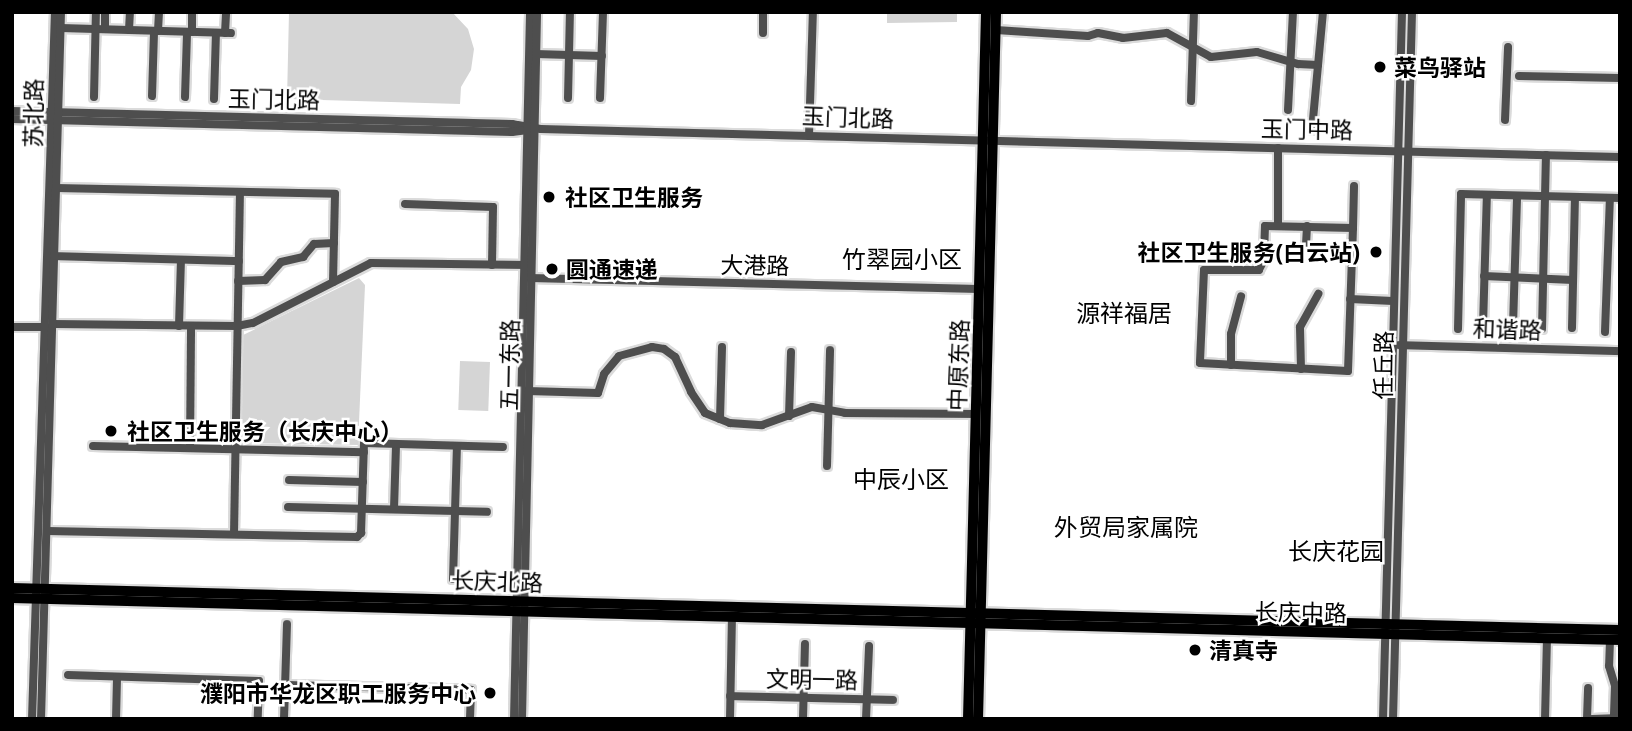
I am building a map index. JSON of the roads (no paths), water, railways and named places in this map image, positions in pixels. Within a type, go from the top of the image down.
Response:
[{"type":"main road","name":"中原东路","points":[[968,719],[975,618],[988,140],[986,12]]},
{"type":"main road","name":"中原东路","points":[[978,719],[975,618],[979,289],[996,12]]},
{"type":"main road","name":"长庆北路","points":[[12,588],[42,594]]},
{"type":"main road","name":"长庆北路","points":[[12,598],[42,594],[975,618]]},
{"type":"main road","name":"长庆北路","points":[[520,606],[732,617],[975,618]]},
{"type":"main road","name":"长庆中路","points":[[975,618],[1391,629],[1620,630]]},
{"type":"main road","name":"长庆中路","points":[[1391,629],[1615,640]]},
{"type":"street","name":"苏北路","points":[[33,719],[47,531],[49,326],[55,256],[55,12]]},
{"type":"street","name":"苏北路","points":[[41,719],[49,326],[61,12]]},
{"type":"street","points":[[94,97],[96,12]]},
{"type":"street","points":[[105,29],[106,12]]},
{"type":"street","points":[[129,30],[130,12]]},
{"type":"street","points":[[152,96],[159,12]]},
{"type":"street","points":[[185,97],[192,12]]},
{"type":"street","points":[[214,99],[226,12]]},
{"type":"street","name":"五一东路","points":[[522,719],[520,606],[530,12]]},
{"type":"street","name":"五一东路","points":[[530,129],[537,12]]},
{"type":"street","points":[[568,99],[570,12]]},
{"type":"street","points":[[600,98],[603,12]]},
{"type":"street","points":[[763,12],[763,33]]},
{"type":"street","points":[[809,136],[813,12]]},
{"type":"street","points":[[1191,102],[1194,12]]},
{"type":"street","points":[[1288,110],[1293,12]]},
{"type":"street","points":[[1312,130],[1323,12]]},
{"type":"street","name":"任丘路","points":[[1383,719],[1391,629],[1402,345],[1402,12]]},
{"type":"street","name":"任丘路","points":[[1393,719],[1393,301],[1412,12]]},
{"type":"street","points":[[61,28],[224,33]]},
{"type":"street","points":[[996,30],[1088,36],[1098,33],[1123,38],[1167,33],[1211,57],[1257,52],[1318,65]]},
{"type":"street","points":[[1505,120],[1508,47]]},
{"type":"street","points":[[536,54],[602,56]]},
{"type":"street","points":[[1519,76],[1620,78]]},
{"type":"street","name":"玉门北路","points":[[12,111],[55,116],[512,132],[530,129],[988,140]]},
{"type":"street","name":"玉门北路","points":[[12,119],[55,116]]},
{"type":"street","name":"玉门中路","points":[[988,140],[1620,157]]},
{"type":"street","points":[[1278,148],[1278,226]]},
{"type":"street","points":[[1542,329],[1546,155]]},
{"type":"street","points":[[1353,228],[1265,226],[1264,260],[1259,270],[1204,270],[1200,363],[1348,371],[1353,228],[1354,186]]},
{"type":"street","points":[[56,188],[335,194],[333,282]]},
{"type":"street","points":[[234,534],[240,192]]},
{"type":"street","points":[[1458,329],[1461,194],[1620,198]]},
{"type":"street","points":[[1483,326],[1487,195]]},
{"type":"street","points":[[1513,326],[1517,196]]},
{"type":"street","points":[[1572,328],[1576,197]]},
{"type":"street","points":[[1605,332],[1610,198]]},
{"type":"street","points":[[405,204],[493,207],[492,265]]},
{"type":"street","points":[[1306,245],[1307,226]]},
{"type":"street","points":[[238,281],[265,280],[281,262],[303,257],[314,244],[334,243]]},
{"type":"street","points":[[55,256],[239,261]]},
{"type":"street","points":[[179,326],[181,260]]},
{"type":"street","points":[[12,327],[237,326],[253,323],[377,262],[527,265]]},
{"type":"street","name":"五一东路","points":[[514,719],[527,391],[530,278],[527,265]]},
{"type":"street","points":[[1484,276],[1573,280]]},
{"type":"street","name":"大港路","points":[[530,278],[979,289]]},
{"type":"street","points":[[1301,369],[1300,327],[1318,294]]},
{"type":"street","points":[[1231,365],[1233,324],[1241,296]]},
{"type":"street","points":[[1350,299],[1393,301]]},
{"type":"street","points":[[190,448],[191,326]]},
{"type":"street","name":"和谐路","points":[[1392,345],[1620,351]]},
{"type":"street","points":[[720,419],[722,347]]},
{"type":"street","points":[[527,391],[598,393],[604,374],[619,356],[639,349],[664,349],[680,364],[698,405],[705,413],[720,419],[755,425],[812,407],[845,413],[976,414]]},
{"type":"street","points":[[827,466],[830,350]]},
{"type":"street","points":[[789,416],[791,352]]},
{"type":"street","points":[[47,531],[357,537],[362,533],[364,443],[503,447]]},
{"type":"street","points":[[394,509],[396,444]]},
{"type":"street","points":[[93,446],[364,452]]},
{"type":"street","points":[[453,579],[457,446]]},
{"type":"street","points":[[289,480],[363,482]]},
{"type":"street","points":[[288,507],[486,512]]},
{"type":"street","points":[[730,719],[732,617]]},
{"type":"street","points":[[284,719],[287,624]]},
{"type":"street","points":[[1545,719],[1547,638]]},
{"type":"street","points":[[1615,640],[1609,666],[1615,686],[1617,718]]},
{"type":"street","points":[[803,719],[805,644]]},
{"type":"street","points":[[866,719],[869,646]]},
{"type":"street","points":[[68,675],[259,681],[258,719]]},
{"type":"street","points":[[116,719],[117,677]]},
{"type":"street","points":[[1617,718],[1620,680]]},
{"type":"street","points":[[286,685],[471,690],[470,719]]},
{"type":"street","points":[[1587,719],[1588,688]]},
{"type":"street","name":"文明一路","points":[[730,696],[893,700]]},
{"type":"street","points":[[1592,719],[1617,718]]},
{"type":"place","name":"菜鸟驿站","points":[[1380,67]]},
{"type":"place","name":"社区卫生服务","points":[[549,197]]},
{"type":"place","name":"社区卫生服务(白云站)","points":[[1376,252]]},
{"type":"place","name":"圆通速递","points":[[552,269]]},
{"type":"place","name":"社区卫生服务（长庆中心）","points":[[111,431]]},
{"type":"place","name":"清真寺","points":[[1195,650]]},
{"type":"place","name":"濮阳市华龙区职工服务中心","points":[[490,693]]},
{"type":"district","name":"竹翠园小区","points":[[902,259]]},
{"type":"district","name":"源祥福居","points":[[1124,313]]},
{"type":"district","name":"中辰小区","points":[[901,479]]},
{"type":"district","name":"外贸局家属院","points":[[1126,527]]},
{"type":"district","name":"长庆花园","points":[[1336,551]]}]
